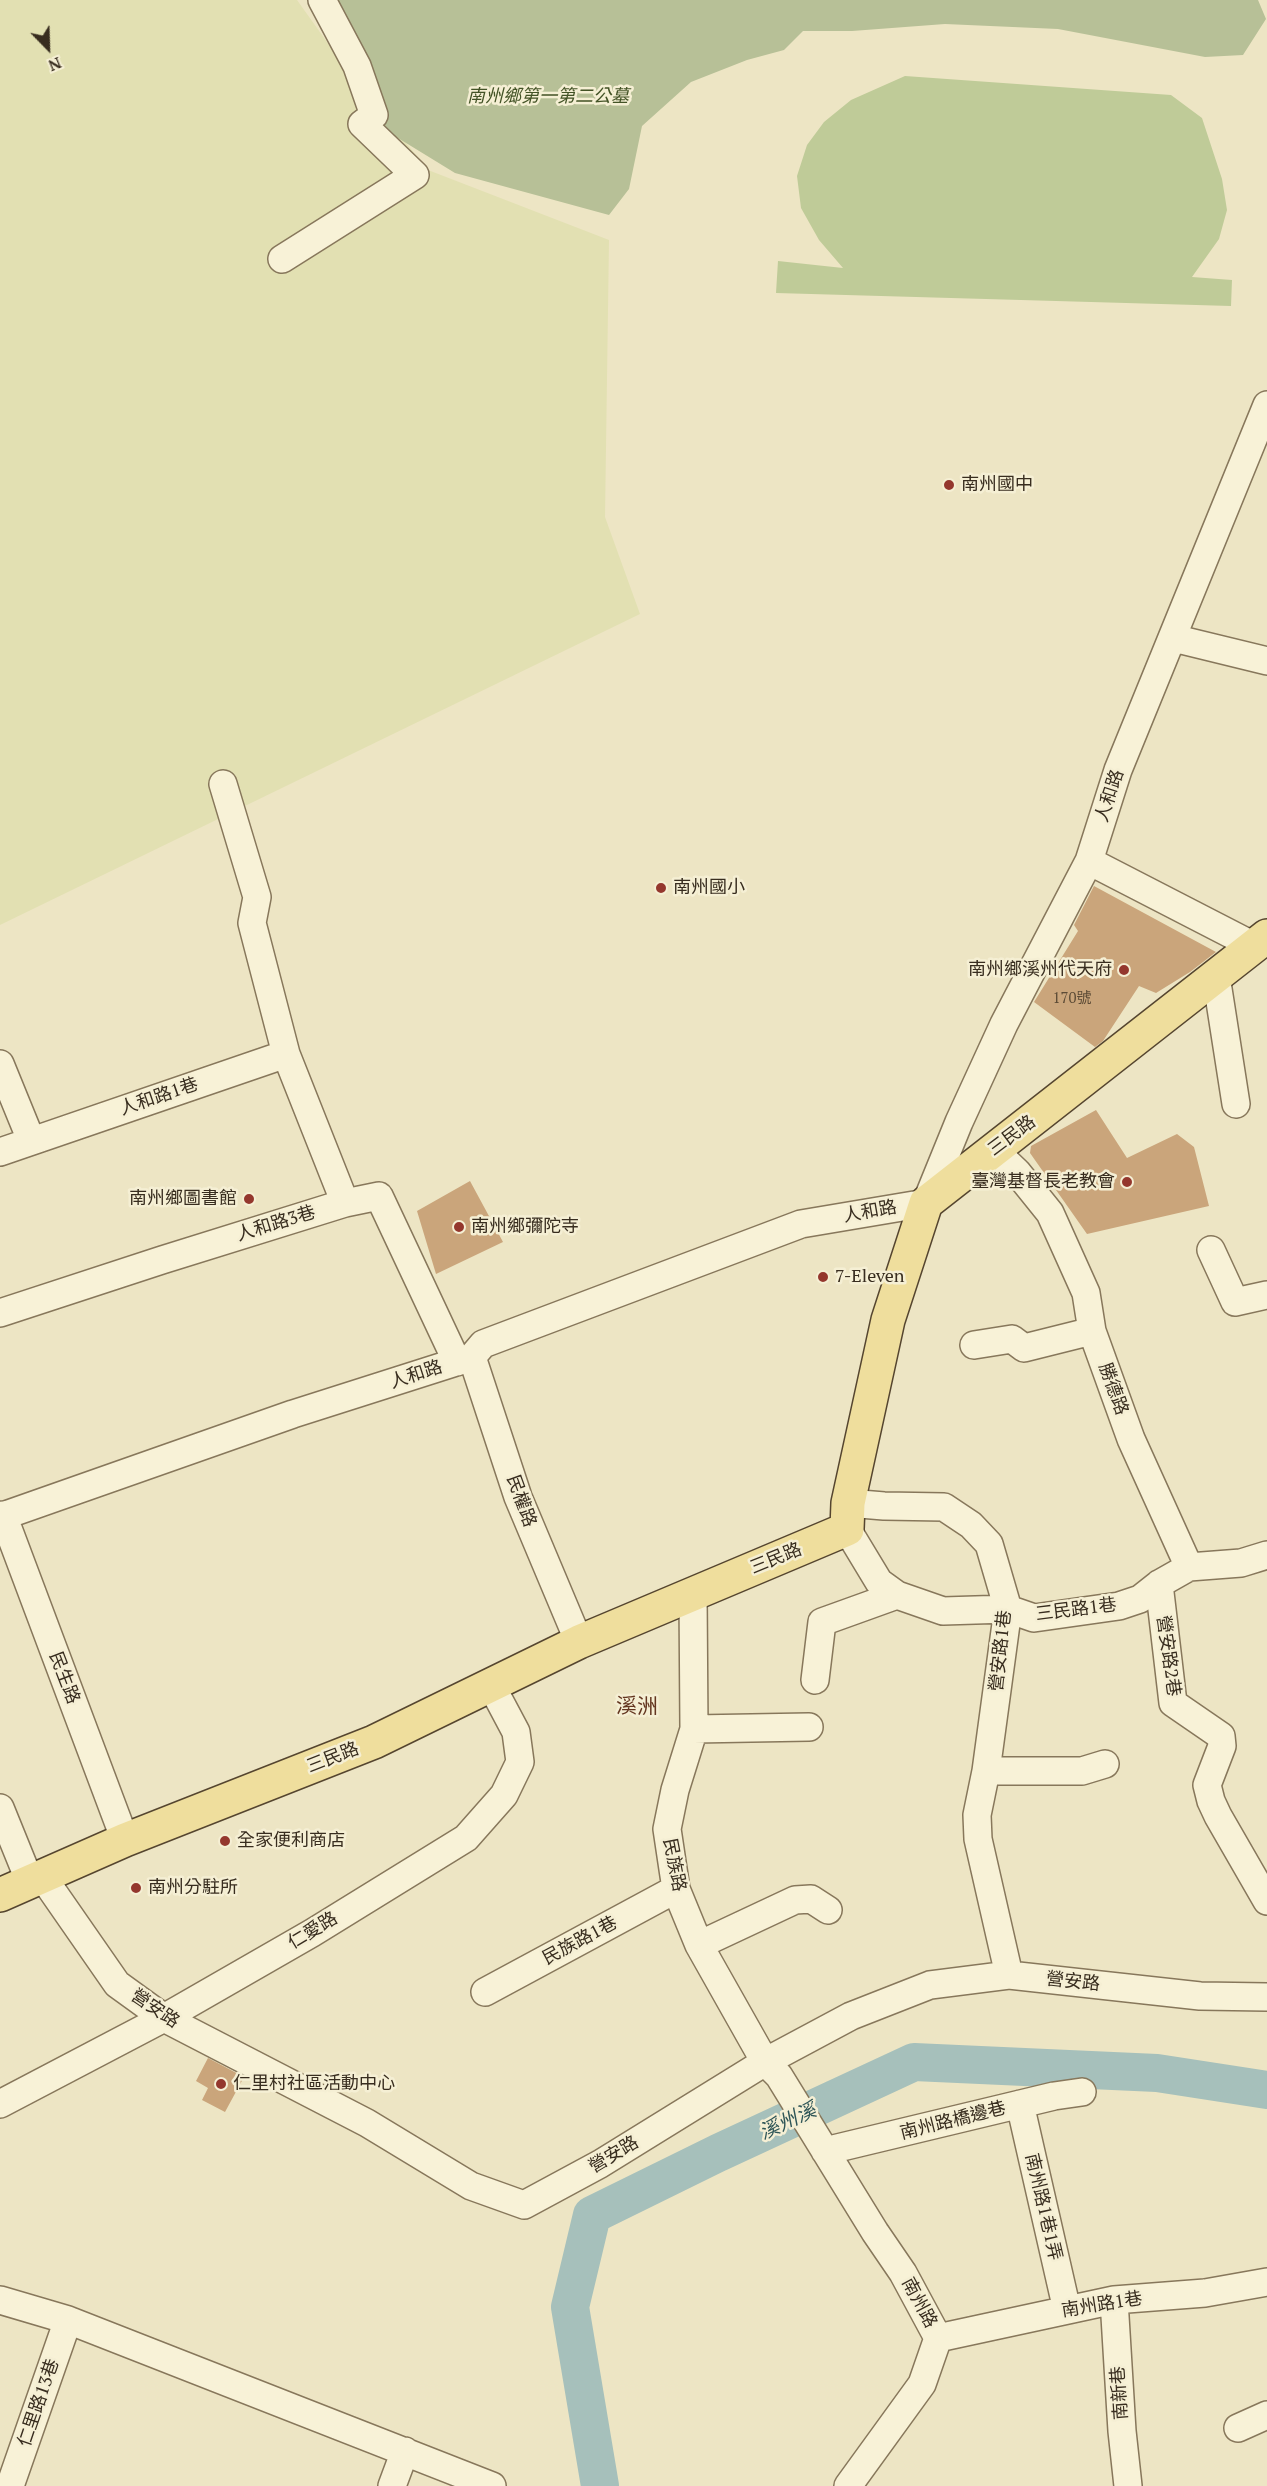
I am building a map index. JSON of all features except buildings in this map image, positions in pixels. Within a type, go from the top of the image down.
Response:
[{"type":"main road","name":"三民路","points":[[926,1203],[1261,941]]},
{"type":"main road","points":[[847,1516],[888,1320],[926,1203]]},
{"type":"main road","name":"三民路","points":[[0,1895],[124,1840],[374,1742],[490,1683],[579,1642],[693,1594],[847,1516]]},
{"type":"street","points":[[282,259],[415,175],[362,124],[374,115],[357,66],[322,0]]},
{"type":"street","name":"人和路","points":[[2,1516],[293,1414],[464,1360],[483,1344],[801,1224],[926,1203],[959,1122],[1004,1024],[1089,861],[1118,770],[1267,405]]},
{"type":"street","points":[[1173,638],[1267,662]]},
{"type":"street","points":[[223,784],[257,897],[252,923],[286,1054],[345,1203]]},
{"type":"street","points":[[1089,861],[1261,941]]},
{"type":"street","points":[[1215,976],[1236,1104]]},
{"type":"street","name":"人和路1巷","points":[[0,1152],[286,1054]]},
{"type":"street","points":[[0,1064],[31,1140]]},
{"type":"street","name":"勝德路","points":[[994,1150],[1017,1172],[1050,1213],[1086,1293],[1092,1331],[1131,1439],[1189,1567]]},
{"type":"street","name":"人和路3巷","points":[[0,1313],[345,1203],[379,1196],[464,1360]]},
{"type":"street","points":[[1211,1250],[1235,1302],[1267,1295]]},
{"type":"street","points":[[974,1345],[1012,1340],[1024,1348],[1092,1331]]},
{"type":"street","name":"民權路","points":[[464,1360],[579,1642]]},
{"type":"street","name":"營安路1巷","points":[[847,1516],[884,1506],[944,1507],[971,1525],[989,1544],[1008,1609],[986,1771],[977,1815],[978,1839],[1009,1975]]},
{"type":"street","name":"民生路","points":[[2,1516],[124,1840]]},
{"type":"street","name":"三民路1巷","points":[[847,1516],[879,1582],[897,1595],[943,1611],[1008,1609],[1034,1618],[1119,1606],[1140,1599],[1159,1584],[1189,1567]]},
{"type":"street","points":[[1189,1567],[1241,1563],[1267,1555]]},
{"type":"street","name":"營安路2巷","points":[[1159,1584],[1173,1703],[1221,1736],[1222,1746],[1207,1785],[1211,1801],[1267,1901]]},
{"type":"street","name":"民族路","points":[[693,1594],[694,1729],[675,1790],[667,1829],[676,1890],[699,1945],[772,2069]]},
{"type":"street","points":[[815,1680],[822,1622],[897,1595]]},
{"type":"street","name":"仁愛路","points":[[0,2104],[164,2018],[312,1933],[466,1838],[504,1795],[520,1762],[516,1732],[490,1683]]},
{"type":"street","points":[[694,1729],[809,1727]]},
{"type":"street","points":[[986,1771],[1082,1771],[1105,1764]]},
{"type":"street","name":"營安路","points":[[0,1808],[36,1879],[117,1984],[164,2018],[367,2123],[471,2186],[524,2205],[772,2069],[851,2016],[930,1985],[1009,1975],[1200,1996],[1267,1997]]},
{"type":"street","name":"民族路1巷","points":[[485,1992],[676,1890]]},
{"type":"street","points":[[699,1945],[795,1900],[811,1899],[828,1910]]},
{"type":"street","name":"南州路","points":[[772,2069],[903,2273],[938,2338],[922,2384],[848,2486]]},
{"type":"street","name":"南州路橋邊巷","points":[[825,2151],[1054,2096],[1082,2092]]},
{"type":"street","name":"南州路1巷1弄","points":[[1020,2104],[1067,2310]]},
{"type":"street","name":"南州路1巷","points":[[938,2338],[1114,2300],[1204,2293],[1267,2282]]},
{"type":"street","points":[[0,2300],[68,2320],[492,2486]]},
{"type":"street","name":"南新巷","points":[[1114,2300],[1122,2431],[1128,2486]]},
{"type":"street","name":"仁里路13巷","points":[[10,2486],[68,2320]]},
{"type":"street","points":[[1238,2428],[1267,2415]]},
{"type":"street","points":[[392,2486],[405,2451]]},
{"type":"shaded area","points":[[0,0],[297,0],[347,70],[428,170],[609,240],[605,517],[640,614],[0,925]]},
{"type":"green space","name":"南州鄉第一第二公墓","points":[[322,0],[1258,0],[1266,19],[1243,55],[1205,57],[1058,29],[945,24],[852,31],[803,31],[784,50],[747,60],[691,82],[642,126],[629,189],[609,215],[455,173],[380,127]]},
{"type":"green space","points":[[905,76],[1171,95],[1202,118],[1222,179],[1227,210],[1219,239],[1192,277],[1232,280],[1231,306],[776,293],[778,261],[843,268],[819,240],[801,208],[797,176],[807,145],[824,122],[851,100]]},
{"type":"waterway","name":"溪州溪","points":[[600,2486],[570,2307],[592,2215],[718,2153],[914,2062],[1157,2073],[1267,2090]]},
{"type":"place","name":"南州國中","points":[[949,485]]},
{"type":"place","name":"南州國小","points":[[661,888]]},
{"type":"place","name":"南州鄉溪州代天府","points":[[1124,970]]},
{"type":"place","name":"臺灣基督長老教會","points":[[1127,1182]]},
{"type":"place","name":"南州鄉圖書館","points":[[249,1199]]},
{"type":"place","name":"南州鄉彌陀寺","points":[[459,1227]]},
{"type":"place","name":"7-Eleven","points":[[823,1277]]},
{"type":"place","name":"全家便利商店","points":[[225,1841]]},
{"type":"place","name":"南州分駐所","points":[[136,1888]]},
{"type":"place","name":"仁里村社區活動中心","points":[[221,2084]]},
{"type":"district","name":"溪洲","points":[[637,1707]]}]
